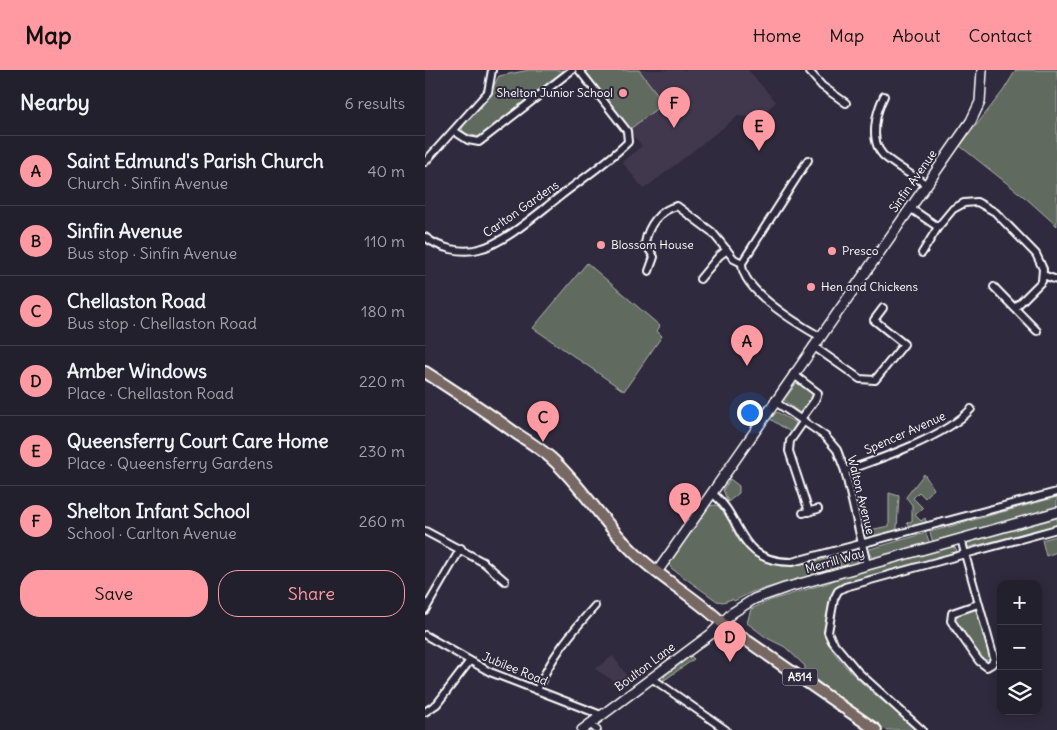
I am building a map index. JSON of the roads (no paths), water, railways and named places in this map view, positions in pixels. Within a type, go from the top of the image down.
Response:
[{"type":"main road","name":"A514","points":[[425,372],[549,456],[571,478],[617,535],[657,572],[703,604],[723,624],[877,730]]},
{"type":"street","points":[[425,162],[488,92],[492,70]]},
{"type":"street","points":[[454,131],[468,140],[479,142],[572,70]]},
{"type":"street","name":"Carlton Gardens","points":[[425,237],[449,249],[473,250],[487,247],[519,226],[628,142],[627,131],[579,70]]},
{"type":"street","points":[[808,70],[822,86],[846,103]]},
{"type":"street","name":"Sinfin Avenue","points":[[657,572],[977,111],[982,91],[982,70]]},
{"type":"street","points":[[884,96],[876,111],[875,126],[879,148],[883,155],[926,184]]},
{"type":"street","points":[[808,160],[742,263],[742,272],[771,304],[789,320],[819,336]]},
{"type":"street","points":[[922,253],[938,227],[960,205],[973,202],[982,204],[995,212],[1036,254],[1041,264],[1043,275],[1036,289],[1015,308]]},
{"type":"street","points":[[649,271],[654,257],[645,243],[646,237],[652,224],[663,211],[677,206],[716,235],[734,259],[742,263]]},
{"type":"street","points":[[910,208],[938,227]]},
{"type":"street","points":[[700,280],[719,256],[727,250]]},
{"type":"street","points":[[1043,275],[1057,280]]},
{"type":"street","points":[[994,287],[1037,331]]},
{"type":"street","points":[[813,346],[860,378],[875,380],[904,344],[874,320],[883,308]]},
{"type":"street","points":[[793,374],[818,393],[790,441],[789,451],[806,513],[818,510]]},
{"type":"street","name":"Walton Avenue","points":[[774,401],[803,420],[833,444],[845,471],[867,565]]},
{"type":"street","name":"Spencer Avenue","points":[[845,471],[946,429],[971,409]]},
{"type":"street","name":"Merrill Way","points":[[712,493],[727,506],[737,530],[747,545],[774,560],[798,562],[1057,492]]},
{"type":"street","name":"Merrill Way","points":[[723,624],[732,613],[766,594],[1057,512]]},
{"type":"street","points":[[922,730],[858,672],[832,641],[828,632],[833,602],[837,593],[845,586],[1057,529]]},
{"type":"street","points":[[425,531],[461,548],[483,562],[505,581]]},
{"type":"street","points":[[961,538],[994,658],[993,664],[987,667],[979,661],[951,621],[953,613],[978,604]]},
{"type":"street","points":[[425,610],[461,548]]},
{"type":"street","points":[[537,690],[549,662],[565,639],[595,606]]},
{"type":"street","name":"Boulton Lane","points":[[582,730],[653,679],[723,624]]},
{"type":"street","name":"Jubilee Road","points":[[425,635],[469,662],[601,715]]},
{"type":"street","points":[[425,712],[437,704],[469,662]]},
{"type":"street","points":[[653,679],[726,730]]},
{"type":"street","points":[[590,724],[597,730]]},
{"type":"place","name":"Shelton Junior School","points":[[623,93]]},
{"type":"place","name":"Shelton Infant School","points":[[674,128]]},
{"type":"place","name":"Queensferry Court Care Home","points":[[759,151]]},
{"type":"place","name":"Blossom House","points":[[601,245]]},
{"type":"place","name":"Presco","points":[[832,251]]},
{"type":"place","name":"Hen and Chickens","points":[[811,287]]},
{"type":"place","name":"Saint Edmund's Parish Church","points":[[747,366]]},
{"type":"place","name":"Chellaston Road","points":[[543,442]]},
{"type":"place","name":"Sinfin Avenue","points":[[685,524]]},
{"type":"place","name":"Amber Windows","points":[[730,662]]}]
